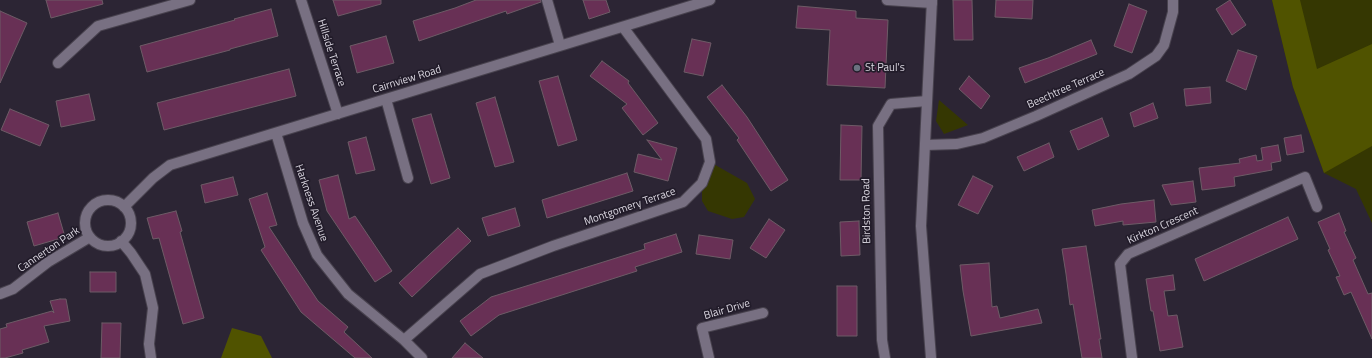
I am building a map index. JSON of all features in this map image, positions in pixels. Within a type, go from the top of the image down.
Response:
[{"type":"street","points":[[58,63],[98,26],[190,0]]},
{"type":"street","name":"Hillside Terrace","points":[[301,0],[338,114]]},
{"type":"street","points":[[547,0],[560,45]]},
{"type":"street","name":"Cairnview Road","points":[[124,207],[153,178],[170,165],[710,0]]},
{"type":"street","points":[[887,0],[932,2],[921,226],[931,358]]},
{"type":"street","name":"Beechtree Terrace","points":[[924,145],[957,144],[983,138],[1129,74],[1156,56],[1164,45],[1173,12],[1173,0]]},
{"type":"street","name":"Montgomery Terrace","points":[[404,340],[480,274],[553,246],[683,202],[702,184],[710,162],[706,139],[623,26]]},
{"type":"street","points":[[386,99],[408,178]]},
{"type":"street","name":"Birdston Road","points":[[885,358],[882,340],[878,126],[891,104],[927,101]]},
{"type":"street","name":"Harkness Avenue","points":[[276,133],[303,223],[317,255],[348,294],[404,340],[422,358]]},
{"type":"street","name":"Kirkton Crescent","points":[[1132,358],[1120,264],[1128,254],[1305,177],[1317,207]]},
{"type":"street","name":"Cannerton Park","points":[[121,241],[115,245],[108,246],[95,242],[86,231],[85,223],[86,216],[90,209],[103,201],[110,200],[118,202],[124,207]]},
{"type":"street","points":[[124,207],[128,213],[130,229],[121,241],[145,274],[152,308],[149,344],[151,358]]},
{"type":"street","name":"Cannerton Park","points":[[0,294],[13,290],[48,262],[90,237]]},
{"type":"street","name":"Blair Drive","points":[[709,358],[702,328],[763,312]]},
{"type":"shaded area","points":[[1272,0],[1372,0],[1372,223],[1356,189],[1324,173],[1293,87]]},
{"type":"shaded area","points":[[1272,0],[1300,0],[1317,69],[1372,44],[1372,146],[1324,173],[1293,87]]},
{"type":"shaded area","points":[[939,100],[968,125],[944,134],[936,121]]},
{"type":"shaded area","points":[[710,162],[747,183],[755,199],[744,217],[732,219],[708,211],[702,201],[702,183]]},
{"type":"shaded area","points":[[232,328],[261,336],[272,358],[221,358]]},
{"type":"building","points":[[46,0],[102,0],[103,4],[51,18]]},
{"type":"building","points":[[333,0],[381,0],[381,4],[338,16]]},
{"type":"building","points":[[476,0],[541,0],[541,2],[507,14],[506,11],[419,41],[413,21]]},
{"type":"building","points":[[583,0],[606,0],[610,12],[589,19]]},
{"type":"building","points":[[953,0],[972,0],[973,40],[954,40]]},
{"type":"building","points":[[996,0],[1033,0],[1032,19],[995,17]]},
{"type":"building","points":[[1230,0],[1246,25],[1232,35],[1216,9]]},
{"type":"building","points":[[1129,4],[1147,11],[1132,53],[1114,46]]},
{"type":"building","points":[[798,6],[856,11],[856,18],[888,20],[885,88],[827,85],[830,30],[796,28]]},
{"type":"building","points":[[271,9],[278,36],[147,72],[140,46]]},
{"type":"building","points":[[0,11],[27,23],[0,83]]},
{"type":"building","points":[[386,36],[394,63],[357,73],[350,46]]},
{"type":"building","points":[[692,39],[711,43],[703,76],[684,72]]},
{"type":"building","points":[[1091,40],[1097,54],[1025,83],[1019,68]]},
{"type":"building","points":[[1238,50],[1257,56],[1246,90],[1226,81]]},
{"type":"building","points":[[602,61],[629,81],[628,83],[658,123],[643,135],[622,108],[627,104],[590,76]]},
{"type":"building","points":[[289,69],[296,96],[164,130],[157,103]]},
{"type":"building","points":[[558,76],[577,140],[558,146],[539,81]]},
{"type":"building","points":[[969,76],[990,96],[981,109],[959,89]]},
{"type":"building","points":[[722,85],[747,117],[788,180],[771,191],[737,140],[739,138],[707,97]]},
{"type":"building","points":[[1210,87],[1211,103],[1186,106],[1184,89]]},
{"type":"building","points":[[89,94],[95,120],[61,127],[56,101]]},
{"type":"building","points":[[495,97],[514,162],[495,167],[476,103]]},
{"type":"building","points":[[1153,103],[1158,118],[1134,127],[1130,113]]},
{"type":"building","points":[[10,109],[49,125],[40,146],[1,130]]},
{"type":"building","points":[[431,114],[450,178],[431,184],[412,119]]},
{"type":"building","points":[[1102,118],[1109,136],[1078,150],[1070,131]]},
{"type":"building","points":[[841,125],[862,126],[861,180],[840,180]]},
{"type":"building","points":[[1301,135],[1304,152],[1287,155],[1284,138]]},
{"type":"building","points":[[366,137],[375,170],[356,174],[348,142]]},
{"type":"building","points":[[647,140],[677,148],[668,181],[634,172],[638,154],[662,160]]},
{"type":"building","points":[[1049,143],[1054,157],[1024,171],[1017,157]]},
{"type":"building","points":[[1278,145],[1281,161],[1271,163],[1272,170],[1234,177],[1235,186],[1202,190],[1199,168],[1240,163],[1239,159],[1256,155],[1257,161],[1263,160],[1261,148]]},
{"type":"building","points":[[627,173],[633,191],[547,218],[542,200]]},
{"type":"building","points":[[338,175],[349,219],[355,216],[392,271],[375,282],[327,211],[319,180]]},
{"type":"building","points":[[973,176],[993,186],[978,214],[958,205]]},
{"type":"building","points":[[233,177],[238,195],[205,203],[201,185]]},
{"type":"building","points":[[1193,181],[1196,202],[1171,205],[1162,185]]},
{"type":"building","points":[[267,193],[277,225],[269,227],[318,301],[348,327],[344,332],[372,358],[355,358],[301,312],[261,250],[265,247],[249,199]]},
{"type":"building","points":[[1154,200],[1156,222],[1123,225],[1123,221],[1095,226],[1092,210],[1121,204]]},
{"type":"building","points":[[515,208],[520,226],[488,236],[482,218]]},
{"type":"building","points":[[176,211],[182,231],[180,232],[204,318],[183,324],[159,238],[153,239],[147,218]]},
{"type":"building","points":[[58,213],[65,237],[34,246],[27,222]]},
{"type":"building","points":[[1339,213],[1346,231],[1344,232],[1356,258],[1353,260],[1368,294],[1372,293],[1372,339],[1351,292],[1344,295],[1336,277],[1340,276],[1328,250],[1330,249],[1318,222]]},
{"type":"building","points":[[1288,217],[1298,239],[1204,281],[1195,259]]},
{"type":"building","points":[[769,219],[785,230],[766,258],[750,248]]},
{"type":"building","points":[[859,221],[860,255],[841,256],[840,222]]},
{"type":"building","points":[[458,228],[471,241],[412,297],[399,283]]},
{"type":"building","points":[[676,234],[682,252],[635,267],[637,271],[499,315],[471,336],[460,321],[491,297],[645,249],[644,244]]},
{"type":"building","points":[[699,235],[733,240],[730,259],[696,254]]},
{"type":"building","points":[[1086,246],[1101,339],[1099,339],[1102,358],[1082,358],[1073,304],[1070,305],[1062,249]]},
{"type":"building","points":[[989,263],[992,307],[997,306],[1000,318],[1038,309],[1042,323],[971,336],[960,265]]},
{"type":"building","points":[[90,272],[116,272],[116,292],[90,292]]},
{"type":"building","points":[[1173,275],[1175,290],[1164,291],[1168,316],[1177,315],[1183,347],[1160,351],[1146,279]]},
{"type":"building","points":[[837,286],[857,286],[857,336],[837,336]]},
{"type":"building","points":[[66,299],[70,321],[44,326],[49,342],[22,350],[23,353],[0,358],[0,329],[7,327],[6,324],[52,311],[54,313],[50,301]]},
{"type":"building","points":[[102,323],[121,323],[120,358],[101,358]]},
{"type":"building","points":[[465,343],[483,358],[452,358]]},
{"type":"place","name":"St Paul's","points":[[857,68]]}]
